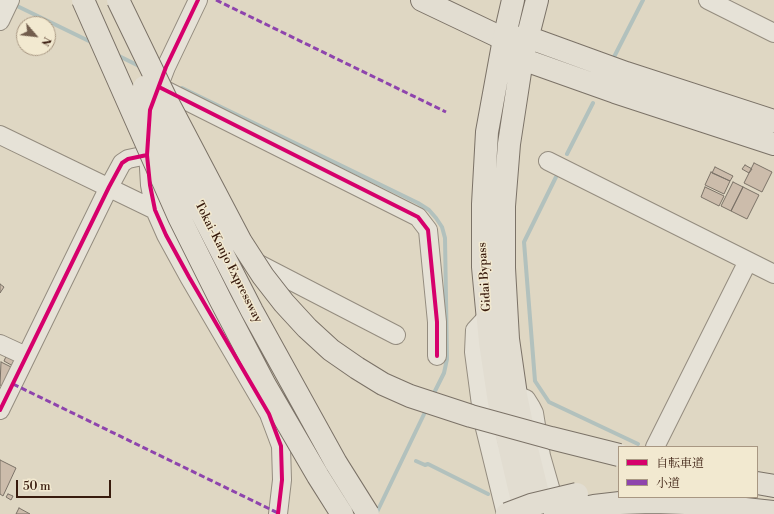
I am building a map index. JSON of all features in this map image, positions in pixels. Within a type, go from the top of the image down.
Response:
[{"type":"main road","name":"Tokai-Kanjo Expressway","points":[[83,0],[179,217],[265,385],[342,514]]},
{"type":"main road","name":"Tokai-Kanjo Expressway","points":[[107,0],[197,204],[252,311],[336,463],[368,514]]},
{"type":"main road","points":[[118,0],[166,99],[242,242],[263,276],[284,303],[321,341],[357,368],[383,384],[410,396],[471,416],[618,454]]},
{"type":"main road","points":[[422,0],[504,39],[522,59],[615,92],[774,144]]},
{"type":"main road","name":"Gidai Bypass","points":[[513,0],[504,39],[487,132],[483,204],[483,267],[499,402],[525,514]]},
{"type":"main road","name":"Gidai Bypass","points":[[536,0],[522,59],[509,144],[504,206],[504,268],[508,339],[516,395],[527,449],[543,514]]},
{"type":"main road","points":[[504,39],[527,38],[626,73],[774,121]]},
{"type":"main road","points":[[265,385],[297,453],[332,514]]},
{"type":"main road","points":[[758,483],[774,486]]},
{"type":"main road","points":[[506,514],[531,505],[563,497],[618,489]]},
{"type":"main road","points":[[758,495],[774,496]]},
{"type":"main road","points":[[557,514],[594,506],[640,502],[685,503],[774,512]]},
{"type":"street","points":[[198,0],[166,67],[150,110],[148,155],[150,185],[155,210],[166,235],[188,277],[269,414],[281,446],[282,480],[278,514]]},
{"type":"street","points":[[708,0],[774,33]]},
{"type":"street","points":[[159,86],[418,217],[428,230],[437,322],[437,356]]},
{"type":"street","points":[[0,135],[155,210],[396,335]]},
{"type":"street","points":[[0,410],[122,163],[128,159],[148,155]]},
{"type":"street","points":[[548,161],[774,274]]},
{"type":"street","points":[[656,446],[748,261]]},
{"type":"street","points":[[488,316],[475,330],[474,352],[483,420],[506,514]]},
{"type":"street","points":[[0,344],[26,356]]},
{"type":"street","points":[[516,395],[526,399],[534,413],[542,456],[557,514]]},
{"type":"street","points":[[622,514],[630,498]]},
{"type":"building","points":[[754,163],[772,172],[762,192],[744,183]]},
{"type":"building","points":[[745,165],[752,169],[749,173],[742,169]]},
{"type":"building","points":[[715,167],[733,176],[730,181],[712,173]]},
{"type":"building","points":[[711,172],[730,181],[724,194],[705,185]]},
{"type":"building","points":[[733,182],[743,187],[731,211],[721,206]]},
{"type":"building","points":[[705,187],[724,196],[719,206],[701,197]]},
{"type":"building","points":[[743,187],[759,195],[747,219],[731,211]]},
{"type":"building","points":[[0,284],[4,287],[0,293]]},
{"type":"building","points":[[8,352],[18,357],[13,366],[4,361]]},
{"type":"building","points":[[1,362],[13,368],[4,387],[0,385]]},
{"type":"building","points":[[0,460],[16,468],[3,496],[0,494]]},
{"type":"building","points":[[8,494],[13,496],[11,500],[6,497]]},
{"type":"building","points":[[19,508],[30,514],[16,514]]},
{"type":"waterway","points":[[613,59],[643,0]]},
{"type":"waterway","points":[[13,4],[93,43]]},
{"type":"waterway","points":[[117,55],[141,67]]},
{"type":"waterway","points":[[182,88],[418,203],[429,210],[436,218],[442,227],[445,238],[447,359],[444,373],[432,397]]},
{"type":"waterway","points":[[567,154],[593,103]]},
{"type":"waterway","points":[[556,177],[524,242],[535,381],[549,402],[638,444]]},
{"type":"waterway","points":[[376,514],[427,408]]},
{"type":"waterway","points":[[416,461],[425,465],[428,464],[488,494]]},
{"type":"marked path","points":[[216,0],[446,112]]},
{"type":"marked path","points":[[13,384],[280,514]]},
{"type":"cycle path","points":[[198,0],[166,67],[150,110],[147,155],[150,185],[155,210],[166,235],[269,414],[281,446],[282,480],[278,514]]},
{"type":"cycle path","points":[[159,87],[418,217],[428,230],[437,322],[437,356]]},
{"type":"cycle path","points":[[0,410],[122,163],[128,159],[147,155]]}]
